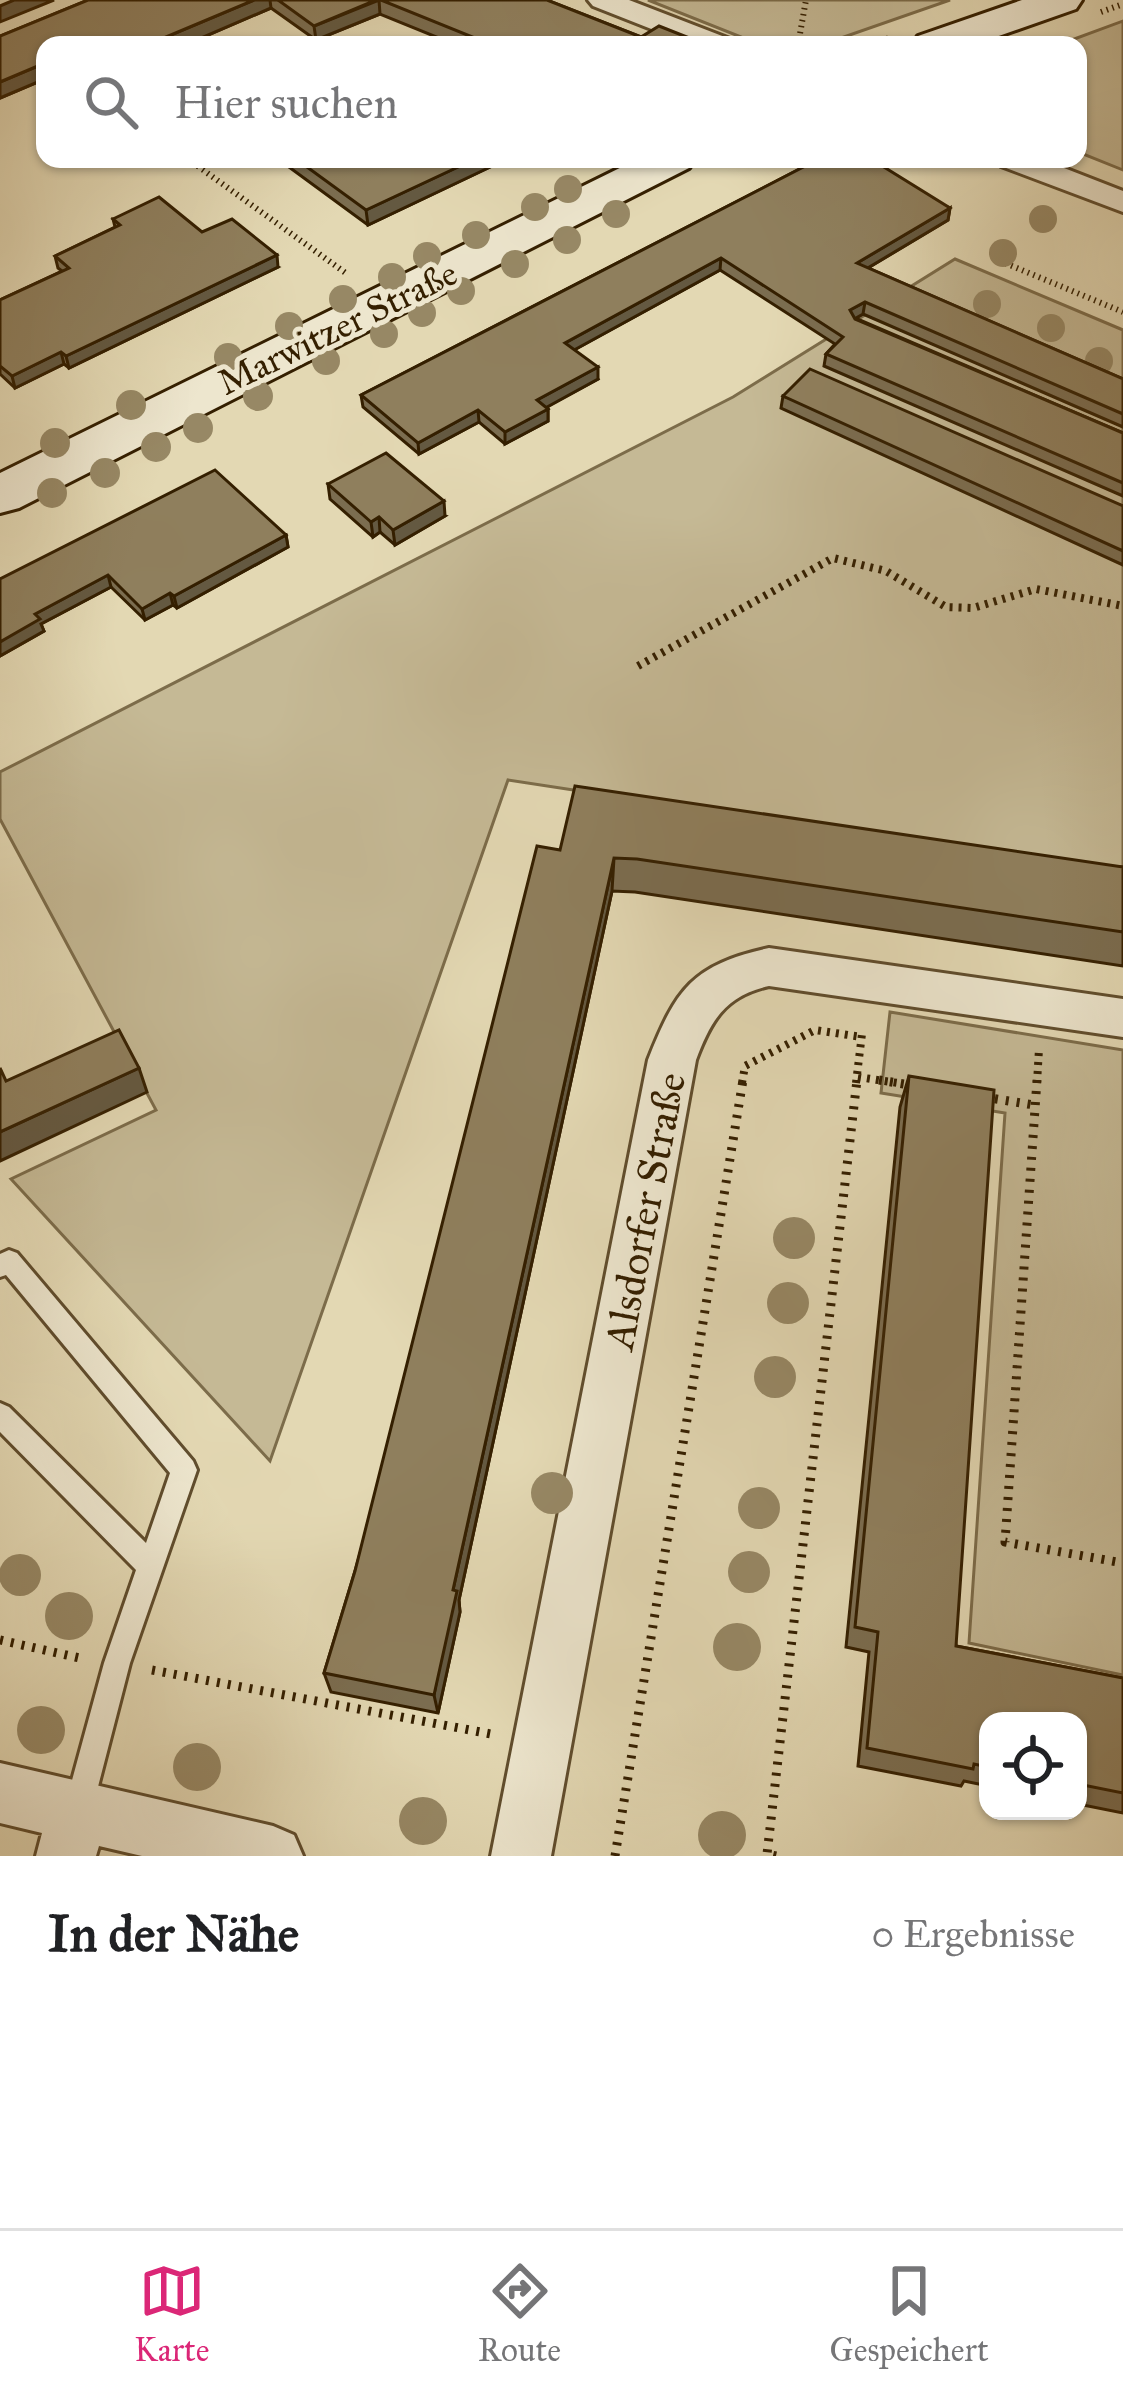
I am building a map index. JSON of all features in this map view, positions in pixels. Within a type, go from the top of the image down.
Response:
[{"type":"main road","points":[[959,36],[1061,0]]},
{"type":"main road","name":"Marwitzer Straße","points":[[0,495],[655,168]]},
{"type":"street","points":[[603,0],[696,36]]},
{"type":"street","points":[[1035,168],[1123,202]]},
{"type":"street","name":"Alsdorfer Straße","points":[[521,1856],[672,1060],[692,1010],[727,975],[769,967],[1123,1018]]},
{"type":"street","points":[[0,1792],[72,1834],[273,1856]]},
{"type":"lane","points":[[0,1266],[9,1261],[184,1470],[117,1663],[72,1834]]},
{"type":"lane","points":[[0,1415],[150,1566]]},
{"type":"path","points":[[800,36],[806,0]]},
{"type":"path","points":[[201,168],[359,282]]},
{"type":"path","points":[[1000,261],[1123,312]]},
{"type":"path","points":[[638,666],[832,558],[886,571],[946,607],[973,608],[1036,589],[1123,606]]},
{"type":"path","points":[[776,1856],[767,1854],[869,979]]},
{"type":"path","points":[[1042,1005],[1005,1542],[1123,1563]]},
{"type":"path","points":[[615,1856],[745,1066],[815,1030],[862,1037]]},
{"type":"path","points":[[858,1077],[924,1088]]},
{"type":"path","points":[[968,1095],[1035,1106]]},
{"type":"path","points":[[0,1640],[50,1654],[540,1743]]},
{"type":"shaded area","points":[[648,0],[950,0],[847,36],[738,36]]},
{"type":"shaded area","points":[[1123,21],[1123,170],[1087,156],[1087,36],[1082,36]]},
{"type":"shaded area","points":[[955,259],[1123,330],[1123,874],[508,780],[270,1461],[11,1179],[156,1110],[0,819],[0,772],[733,397]]},
{"type":"shaded area","points":[[890,1012],[1123,1050],[1123,1675],[969,1643],[1005,1113],[881,1093]]},
{"type":"building","points":[[88,0],[254,0],[168,36],[36,36],[36,67],[0,82],[0,36]]},
{"type":"building","points":[[278,0],[376,0],[314,26]]},
{"type":"building","points":[[381,0],[547,0],[638,36],[470,36]]},
{"type":"building","points":[[659,26],[684,36],[643,36]]},
{"type":"building","points":[[308,168],[456,168],[366,210]]},
{"type":"building","points":[[802,168],[886,168],[950,208],[857,263],[1123,379],[1123,414],[865,302],[850,310],[855,319],[1123,433],[1123,483],[826,354],[843,337],[721,258],[565,343],[598,367],[537,400],[548,409],[505,432],[478,410],[418,443],[361,395]]},
{"type":"building","points":[[159,197],[202,232],[232,219],[277,255],[66,356],[61,352],[12,376],[0,366],[0,300],[69,268],[55,256],[120,225],[113,219]]},
{"type":"building","points":[[810,369],[1123,506],[1123,551],[783,396]]},
{"type":"building","points":[[386,453],[444,501],[393,530],[379,517],[371,522],[328,484]]},
{"type":"building","points":[[215,470],[286,535],[142,609],[108,575],[35,614],[40,619],[0,642],[0,579]]},
{"type":"building","points":[[575,786],[1123,867],[1123,932],[614,858],[434,1695],[324,1673],[355,1571],[537,846],[560,850]]},
{"type":"building","points":[[119,1030],[139,1068],[0,1132],[0,1068],[6,1081]]},
{"type":"building","points":[[909,1076],[994,1090],[956,1646],[1123,1678],[1123,1793],[1087,1786],[1087,1712],[979,1712],[979,1765],[974,1764],[973,1769],[867,1748],[878,1632],[855,1627]]}]
